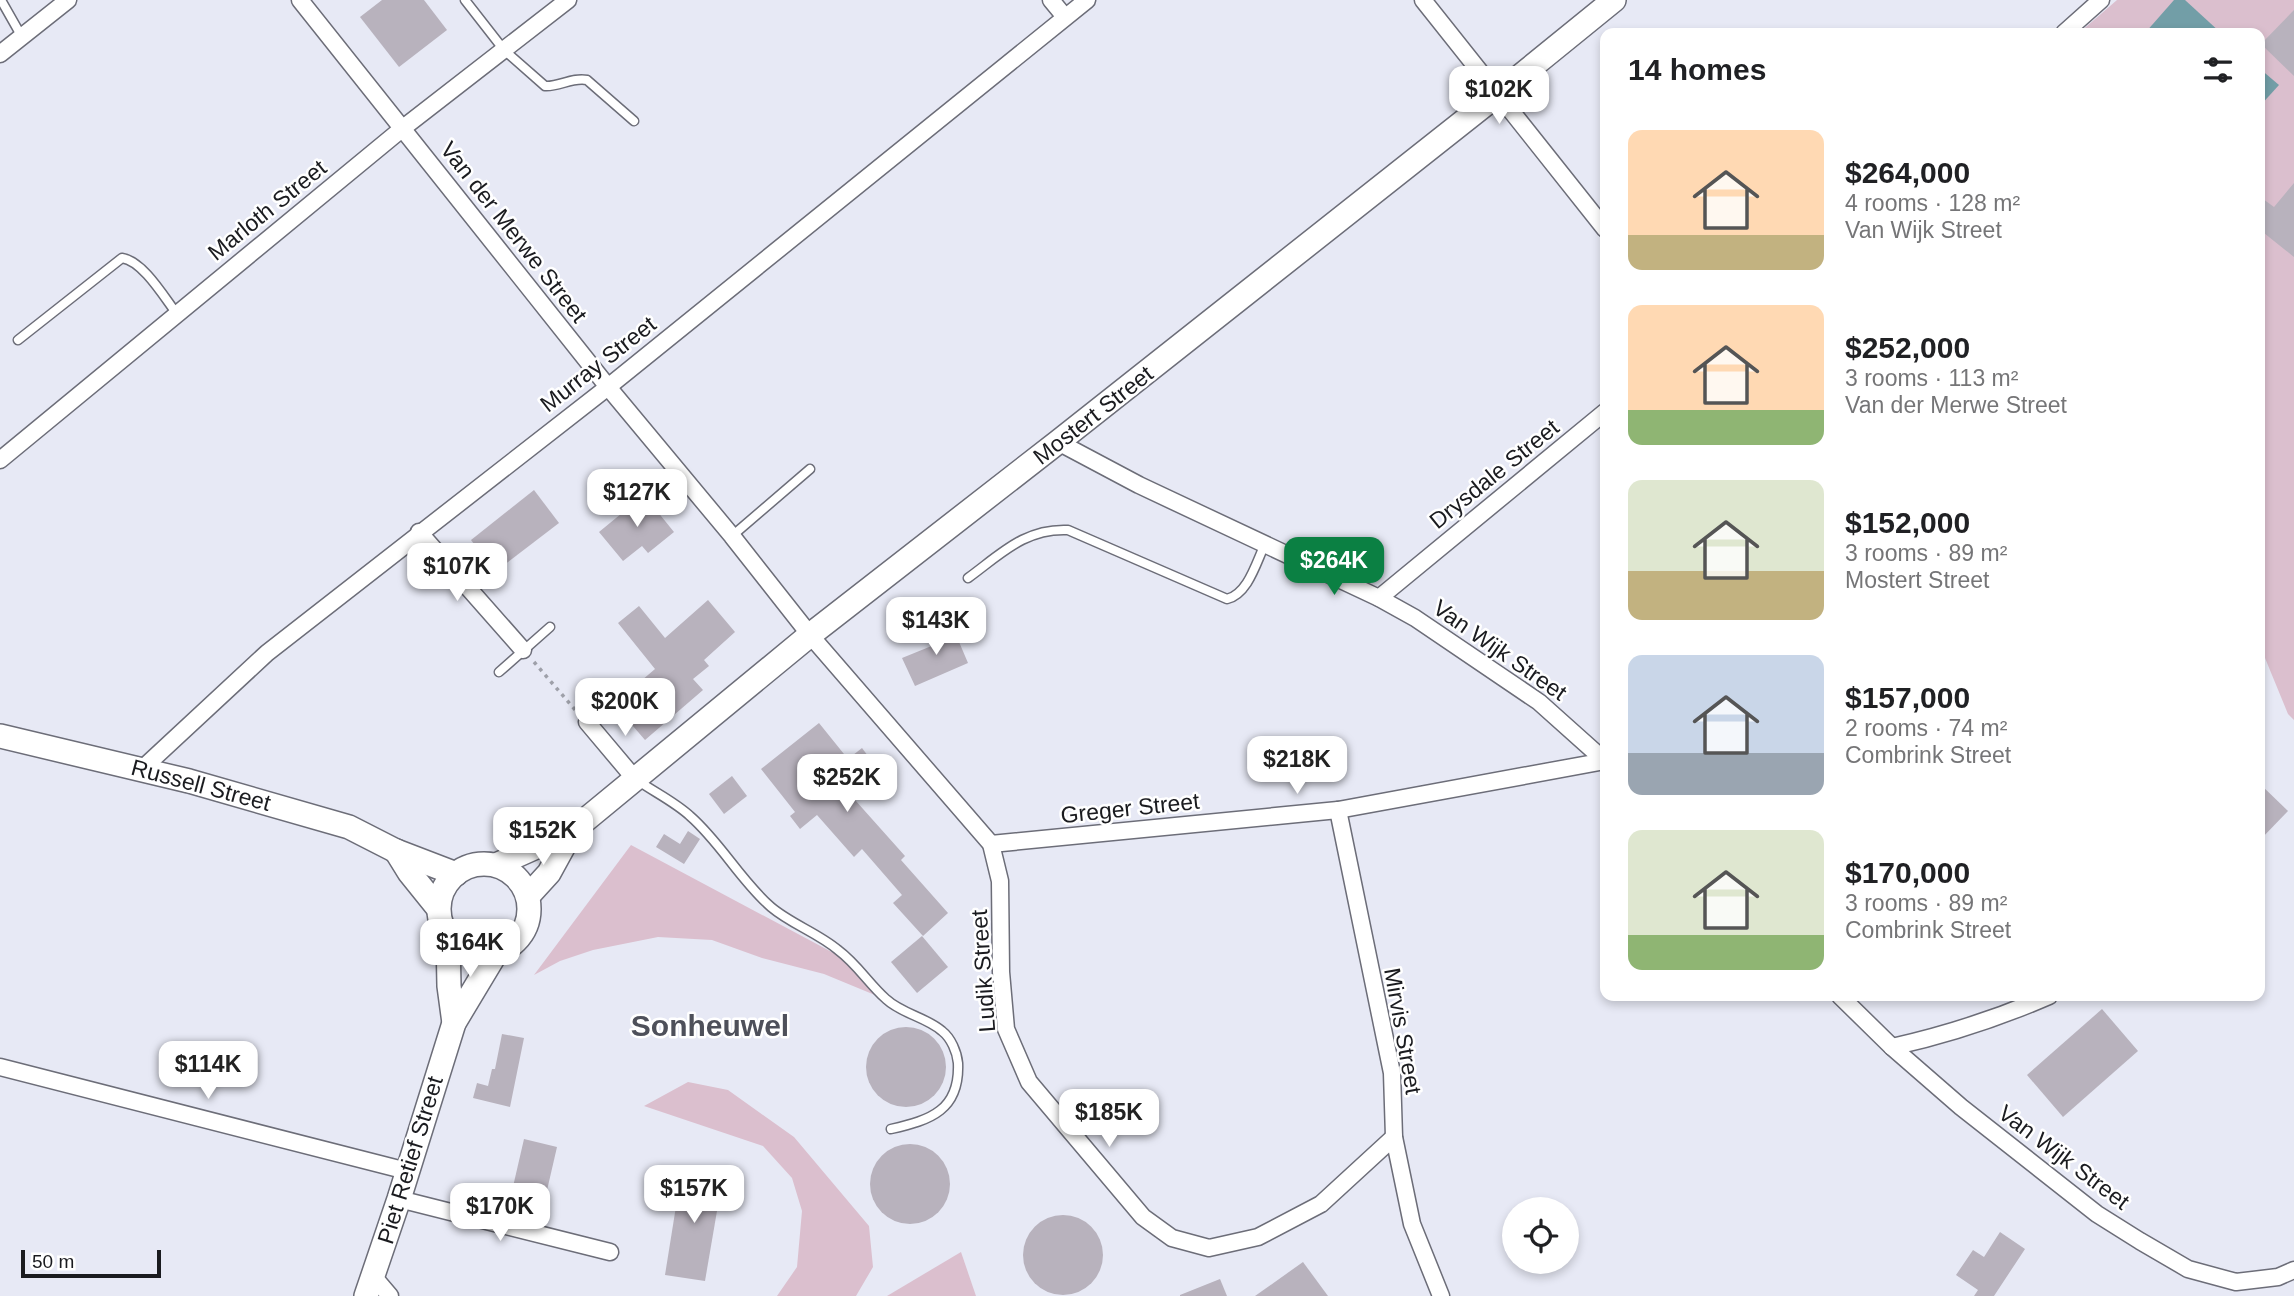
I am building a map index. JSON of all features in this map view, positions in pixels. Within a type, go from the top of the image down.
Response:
[{"type":"street","points":[[0,54],[68,0]]},
{"type":"street","name":"Van der Merwe Street","points":[[300,0],[608,387],[810,635],[991,844]]},
{"type":"street","name":"Marloth Street","points":[[0,460],[402,128],[568,0]]},
{"type":"street","points":[[1051,0],[1065,17]]},
{"type":"street","name":"Murray Street","points":[[142,769],[267,653],[608,387],[1087,0]]},
{"type":"street","points":[[1423,0],[1600,223]]},
{"type":"street","name":"Mostert Street","points":[[496,865],[572,831],[810,635],[1058,442],[1614,0]]},
{"type":"street","points":[[2070,28],[2101,0]]},
{"type":"street","name":"Drysdale Street","points":[[1379,598],[1600,416]]},
{"type":"street","name":"Van Wijk Street","points":[[1058,442],[1139,485],[1379,598],[1415,618],[1539,702],[1600,757]]},
{"type":"street","points":[[419,532],[523,650]]},
{"type":"street","points":[[587,722],[635,779]]},
{"type":"street","name":"Russell Street","points":[[0,736],[142,769],[349,827],[396,851],[456,874]]},
{"type":"street","name":"Greger Street","points":[[991,844],[1338,810],[1600,762]]},
{"type":"street","name":"Mirvis Street","points":[[1338,810],[1392,1073],[1394,1136],[1412,1224],[1441,1296]]},
{"type":"street","name":"Mostert Street","points":[[528,896],[549,873],[572,831]]},
{"type":"street","name":"Ludik Street","points":[[991,844],[1000,881],[1001,972],[1006,1029],[1017,1056],[1029,1082],[1143,1217],[1172,1238],[1209,1248],[1258,1237],[1321,1204],[1394,1136]]},
{"type":"street","name":"Russell Street","points":[[396,851],[409,872],[439,908]]},
{"type":"street","points":[[496,865],[519,879],[528,896],[530,913],[524,931],[512,946],[496,953],[482,955],[462,949],[448,937],[441,922],[439,908],[443,889],[456,874],[470,866],[496,865]]},
{"type":"street","name":"Piet Retief Street","points":[[448,937],[448,974],[454,1023]]},
{"type":"street","name":"Piet Retief Street","points":[[369,1286],[454,1023],[496,953]]},
{"type":"street","name":"Van Wijk Street","points":[[1845,1001],[1892,1048],[1961,1107],[2097,1214],[2188,1269],[2236,1282],[2278,1277],[2294,1270]]},
{"type":"street","points":[[1892,1048],[2007,1014],[2037,1001]]},
{"type":"street","points":[[0,1067],[407,1171]]},
{"type":"street","points":[[399,1199],[610,1252]]},
{"type":"street","points":[[369,1286],[390,1296]]},
{"type":"lane","points":[[1,0],[22,37]]},
{"type":"lane","points":[[465,0],[504,50],[545,86],[576,79],[587,80],[634,121]]},
{"type":"lane","points":[[18,340],[122,258],[131,259],[140,267],[177,314]]},
{"type":"lane","points":[[732,536],[810,469]]},
{"type":"lane","points":[[968,578],[1021,539],[1048,529],[1068,530],[1227,598],[1237,596],[1244,589],[1265,544]]},
{"type":"lane","points":[[499,672],[550,626]]},
{"type":"lane","points":[[635,779],[690,815],[747,884],[773,909],[836,948],[856,965],[887,1000],[936,1027],[950,1039],[957,1057],[958,1073],[957,1087],[951,1100],[943,1109],[915,1124],[891,1129]]},
{"type":"path","points":[[523,650],[587,722]]},
{"type":"shaded area","points":[[2117,0],[2294,0],[2294,720],[2288,714],[2265,658],[2265,28],[2085,28]]},
{"type":"shaded area","points":[[631,845],[856,965],[887,1000],[824,974],[762,958],[712,940],[658,937],[593,950],[560,961],[534,975]]},
{"type":"shaded area","points":[[688,1082],[728,1090],[794,1137],[869,1226],[873,1267],[856,1296],[777,1296],[797,1267],[802,1211],[792,1178],[763,1146],[644,1106]]},
{"type":"shaded area","points":[[961,1252],[976,1296],[887,1296]]},
{"type":"water","points":[[2174,0],[2185,0],[2216,28],[2149,28]]},
{"type":"water","points":[[2265,73],[2279,85],[2265,100]]},
{"type":"building","points":[[382,0],[424,0],[447,30],[399,67],[360,17]]},
{"type":"building","points":[[2294,10],[2294,76],[2265,48],[2265,40]]},
{"type":"building","points":[[2294,183],[2294,257],[2265,234],[2265,200],[2274,207]]},
{"type":"building","points":[[534,490],[559,523],[495,572],[471,540]]},
{"type":"building","points":[[644,495],[674,532],[648,553],[642,546],[623,561],[599,532]]},
{"type":"building","points":[[708,600],[735,632],[704,660],[709,666],[693,679],[703,690],[645,740],[614,704],[655,669],[618,623],[639,606],[665,638]]},
{"type":"building","points":[[951,623],[968,663],[915,686],[902,658],[934,645],[929,633]]},
{"type":"building","points":[[819,723],[848,759],[862,748],[877,768],[847,791],[905,856],[901,860],[948,913],[923,936],[893,903],[902,895],[862,849],[854,857],[817,815],[800,829],[790,816],[795,812],[761,769]]},
{"type":"building","points":[[732,776],[747,796],[724,814],[709,794]]},
{"type":"building","points":[[2265,789],[2288,811],[2265,835]]},
{"type":"building","points":[[688,831],[700,839],[684,864],[656,847],[664,834],[680,844]]},
{"type":"building","points":[[922,936],[948,967],[917,993],[891,962]]},
{"type":"building","points":[[2102,1009],[2138,1051],[2063,1117],[2027,1075]]},
{"type":"building","points":[[906,1027],[921,1030],[934,1039],[943,1052],[946,1067],[943,1082],[934,1095],[921,1104],[906,1107],[891,1104],[878,1095],[869,1082],[866,1067],[869,1052],[878,1039],[891,1030]]},
{"type":"building","points":[[502,1034],[524,1038],[510,1107],[473,1098],[477,1083],[488,1086],[492,1069],[495,1069]]},
{"type":"building","points":[[524,1139],[557,1147],[542,1212],[509,1204]]},
{"type":"building","points":[[910,1144],[925,1147],[938,1156],[947,1169],[950,1184],[947,1199],[938,1212],[925,1221],[910,1224],[895,1221],[882,1212],[873,1199],[870,1184],[873,1169],[882,1156],[895,1147]]},
{"type":"building","points":[[682,1169],[723,1176],[705,1281],[665,1275]]},
{"type":"building","points":[[1063,1215],[1078,1218],[1091,1227],[1100,1240],[1103,1255],[1100,1270],[1091,1283],[1078,1292],[1063,1295],[1048,1292],[1035,1283],[1026,1270],[1023,1255],[1026,1240],[1035,1227],[1048,1218]]},
{"type":"building","points":[[2000,1232],[2025,1249],[1994,1296],[1974,1296],[1978,1290],[1956,1275],[1973,1250],[1984,1257]]},
{"type":"building","points":[[1303,1262],[1328,1296],[1255,1296]]},
{"type":"building","points":[[1220,1279],[1227,1296],[1180,1296],[1180,1295]]},
{"type":"district","name":"Sonheuwel","points":[[710,1026]]}]
